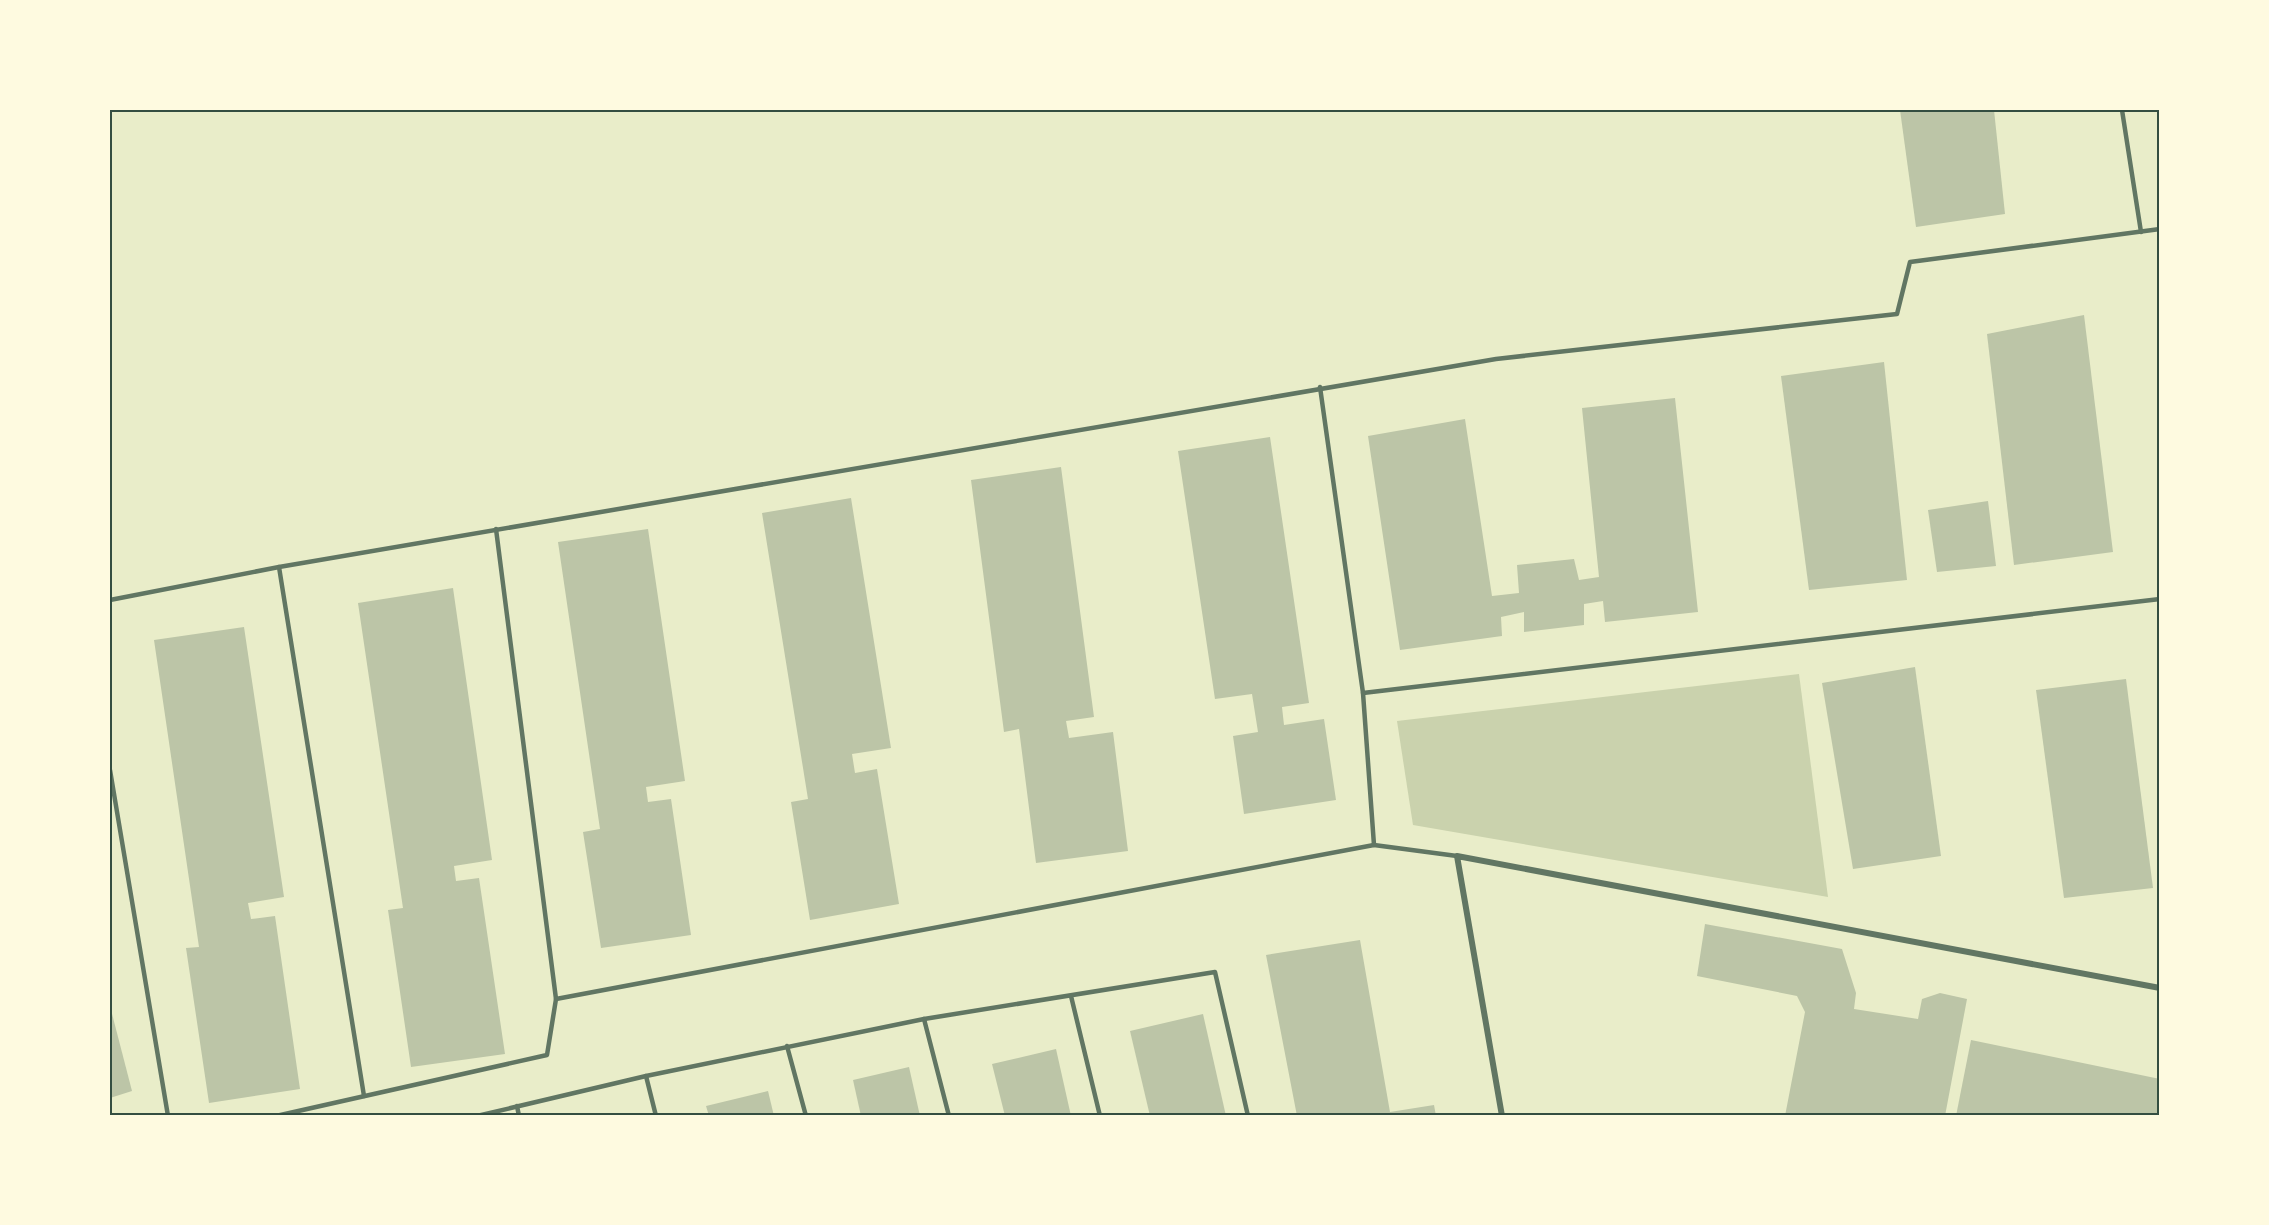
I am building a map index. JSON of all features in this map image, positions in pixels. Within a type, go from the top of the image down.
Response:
[{"type":"street","points":[[1502,1116],[1457,856],[2160,988]]},
{"type":"lane","points":[[2122,110],[2141,232]]},
{"type":"lane","points":[[110,600],[279,567],[1320,387],[1496,359],[1897,314],[1910,262],[2160,229]]},
{"type":"lane","points":[[1320,387],[1363,693],[1374,845]]},
{"type":"lane","points":[[276,1116],[547,1055],[556,999],[496,529]]},
{"type":"lane","points":[[279,567],[363,1096]]},
{"type":"lane","points":[[1363,693],[2160,599]]},
{"type":"lane","points":[[110,770],[168,1116]]},
{"type":"lane","points":[[556,999],[1374,845],[1457,856]]},
{"type":"lane","points":[[477,1116],[646,1076],[924,1019],[1215,972],[1248,1116]]},
{"type":"lane","points":[[1071,996],[1100,1116]]},
{"type":"lane","points":[[924,1019],[949,1116]]},
{"type":"lane","points":[[787,1046],[806,1116]]},
{"type":"lane","points":[[646,1076],[656,1116]]},
{"type":"lane","points":[[517,1107],[519,1116]]},
{"type":"green space","points":[[1799,674],[1828,897],[1413,825],[1397,721]]},
{"type":"building","points":[[1900,110],[1994,110],[2005,214],[1916,227]]},
{"type":"building","points":[[2084,315],[2113,552],[2014,565],[1987,334]]},
{"type":"building","points":[[1884,362],[1907,580],[1809,590],[1781,376]]},
{"type":"building","points":[[1675,398],[1698,612],[1605,622],[1603,601],[1584,604],[1584,625],[1524,632],[1524,612],[1501,617],[1502,636],[1400,650],[1368,436],[1465,419],[1492,596],[1519,593],[1517,565],[1574,559],[1579,580],[1599,577],[1582,408]]},
{"type":"building","points":[[1270,437],[1309,703],[1282,707],[1284,725],[1324,719],[1336,800],[1244,814],[1233,736],[1258,732],[1252,694],[1215,699],[1178,451]]},
{"type":"building","points":[[1061,467],[1094,717],[1066,721],[1069,738],[1113,732],[1128,851],[1036,863],[1019,729],[1004,732],[971,480]]},
{"type":"building","points":[[851,498],[891,748],[852,754],[855,773],[877,769],[899,904],[810,920],[791,802],[808,799],[762,513]]},
{"type":"building","points":[[1988,501],[1996,566],[1937,572],[1928,510]]},
{"type":"building","points":[[648,529],[685,781],[646,787],[648,802],[671,799],[691,935],[601,948],[583,832],[600,829],[558,542]]},
{"type":"building","points":[[453,588],[492,860],[454,866],[456,881],[479,878],[505,1054],[411,1067],[388,910],[403,908],[358,603]]},
{"type":"building","points":[[244,627],[284,897],[248,903],[251,919],[275,916],[300,1089],[209,1103],[186,948],[199,947],[154,640]]},
{"type":"building","points":[[1915,667],[1941,856],[1853,869],[1822,683]]},
{"type":"building","points":[[2126,679],[2153,888],[2064,898],[2036,690]]},
{"type":"building","points":[[1705,924],[1842,949],[1856,993],[1854,1009],[1918,1019],[1922,999],[1940,993],[1967,999],[1945,1116],[1785,1116],[1805,1012],[1797,996],[1697,976]]},
{"type":"building","points":[[1360,940],[1390,1112],[1434,1105],[1436,1116],[1297,1116],[1266,955]]},
{"type":"building","points":[[110,1006],[132,1091],[110,1098]]},
{"type":"building","points":[[1203,1014],[1226,1116],[1150,1116],[1130,1031]]},
{"type":"building","points":[[1971,1040],[2160,1079],[2160,1116],[1956,1116]]},
{"type":"building","points":[[1056,1049],[1071,1116],[1005,1116],[992,1064]]},
{"type":"building","points":[[909,1067],[920,1116],[861,1116],[853,1080]]},
{"type":"building","points":[[768,1091],[774,1116],[709,1116],[706,1106]]}]
